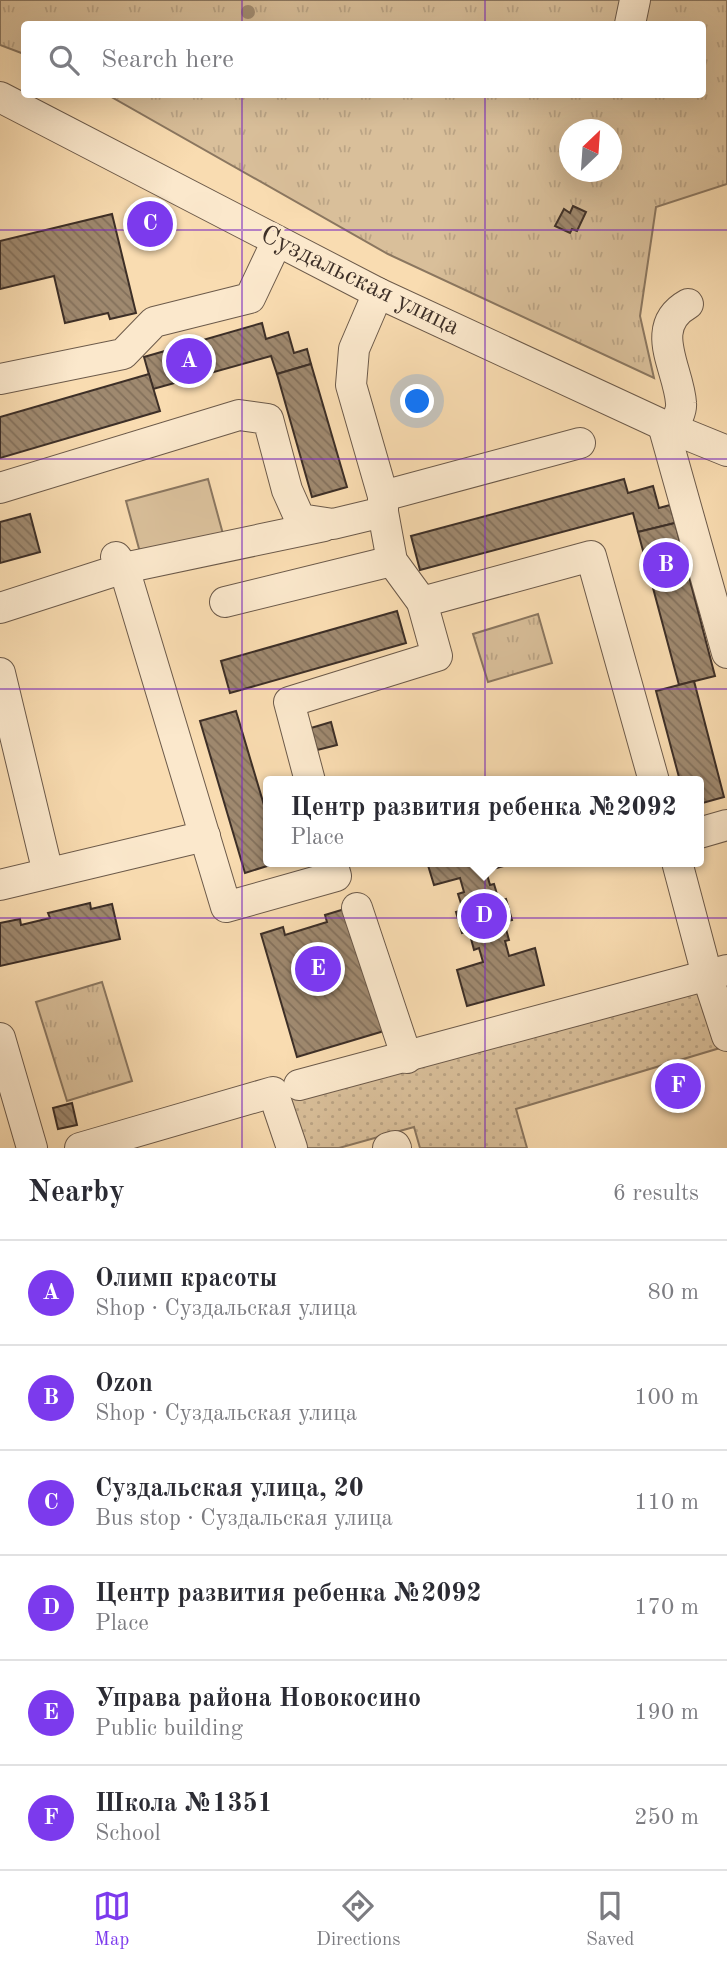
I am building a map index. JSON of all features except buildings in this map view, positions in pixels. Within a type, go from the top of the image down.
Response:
[{"type":"street","points":[[632,21],[635,0]]},
{"type":"street","name":"Суздальская улица","points":[[0,97],[378,293],[668,427],[727,451]]},
{"type":"street","points":[[0,379],[123,354],[154,322],[250,298],[277,241]]},
{"type":"street","points":[[309,776],[289,702],[437,656],[422,602],[392,561],[383,504],[351,386],[354,349],[378,293]]},
{"type":"street","points":[[688,304],[678,310],[665,338],[682,405],[668,427],[727,653]]},
{"type":"street","points":[[0,488],[239,415],[268,419],[287,490],[300,519],[333,524]]},
{"type":"street","points":[[0,608],[120,563],[333,524],[383,504],[580,443]]},
{"type":"street","points":[[422,602],[591,556],[653,776]]},
{"type":"street","points":[[225,602],[392,561]]},
{"type":"street","points":[[120,563],[226,907],[336,876],[333,867]]},
{"type":"street","points":[[0,673],[48,873]]},
{"type":"street","points":[[704,832],[727,825]]},
{"type":"street","points":[[0,885],[205,836]]},
{"type":"street","points":[[679,867],[717,972],[727,1036]]},
{"type":"street","points":[[357,908],[407,1058]]},
{"type":"street","points":[[299,1085],[407,1058],[717,972]]},
{"type":"street","points":[[0,1038],[32,1148]]},
{"type":"street","points":[[80,1148],[273,1092],[292,1148]]},
{"type":"street","points":[[388,1148],[396,1148]]},
{"type":"green space","points":[[0,0],[727,0],[727,184],[656,207],[640,316],[654,378],[388,254],[113,98],[706,98],[706,21],[21,21],[21,53],[0,45]]},
{"type":"green space","points":[[208,479],[223,534],[141,556],[126,501]]},
{"type":"green space","points":[[538,614],[552,663],[488,682],[473,634]]},
{"type":"green space","points":[[102,982],[132,1081],[67,1101],[36,1002]]},
{"type":"green space","points":[[698,983],[720,1048],[516,1109],[527,1148],[420,1148],[414,1127],[339,1148],[299,1148],[283,1099]]},
{"type":"place","name":"Суздальская улица, 20","points":[[150,224]]},
{"type":"place","name":"Олимп красоты","points":[[189,361]]},
{"type":"place","name":"Ozon","points":[[666,565]]},
{"type":"place","name":"Центр развития ребенка №2092","points":[[484,916]]},
{"type":"place","name":"Управа района Новокосино","points":[[318,969]]},
{"type":"place","name":"Школа №1351","points":[[678,1086]]}]
